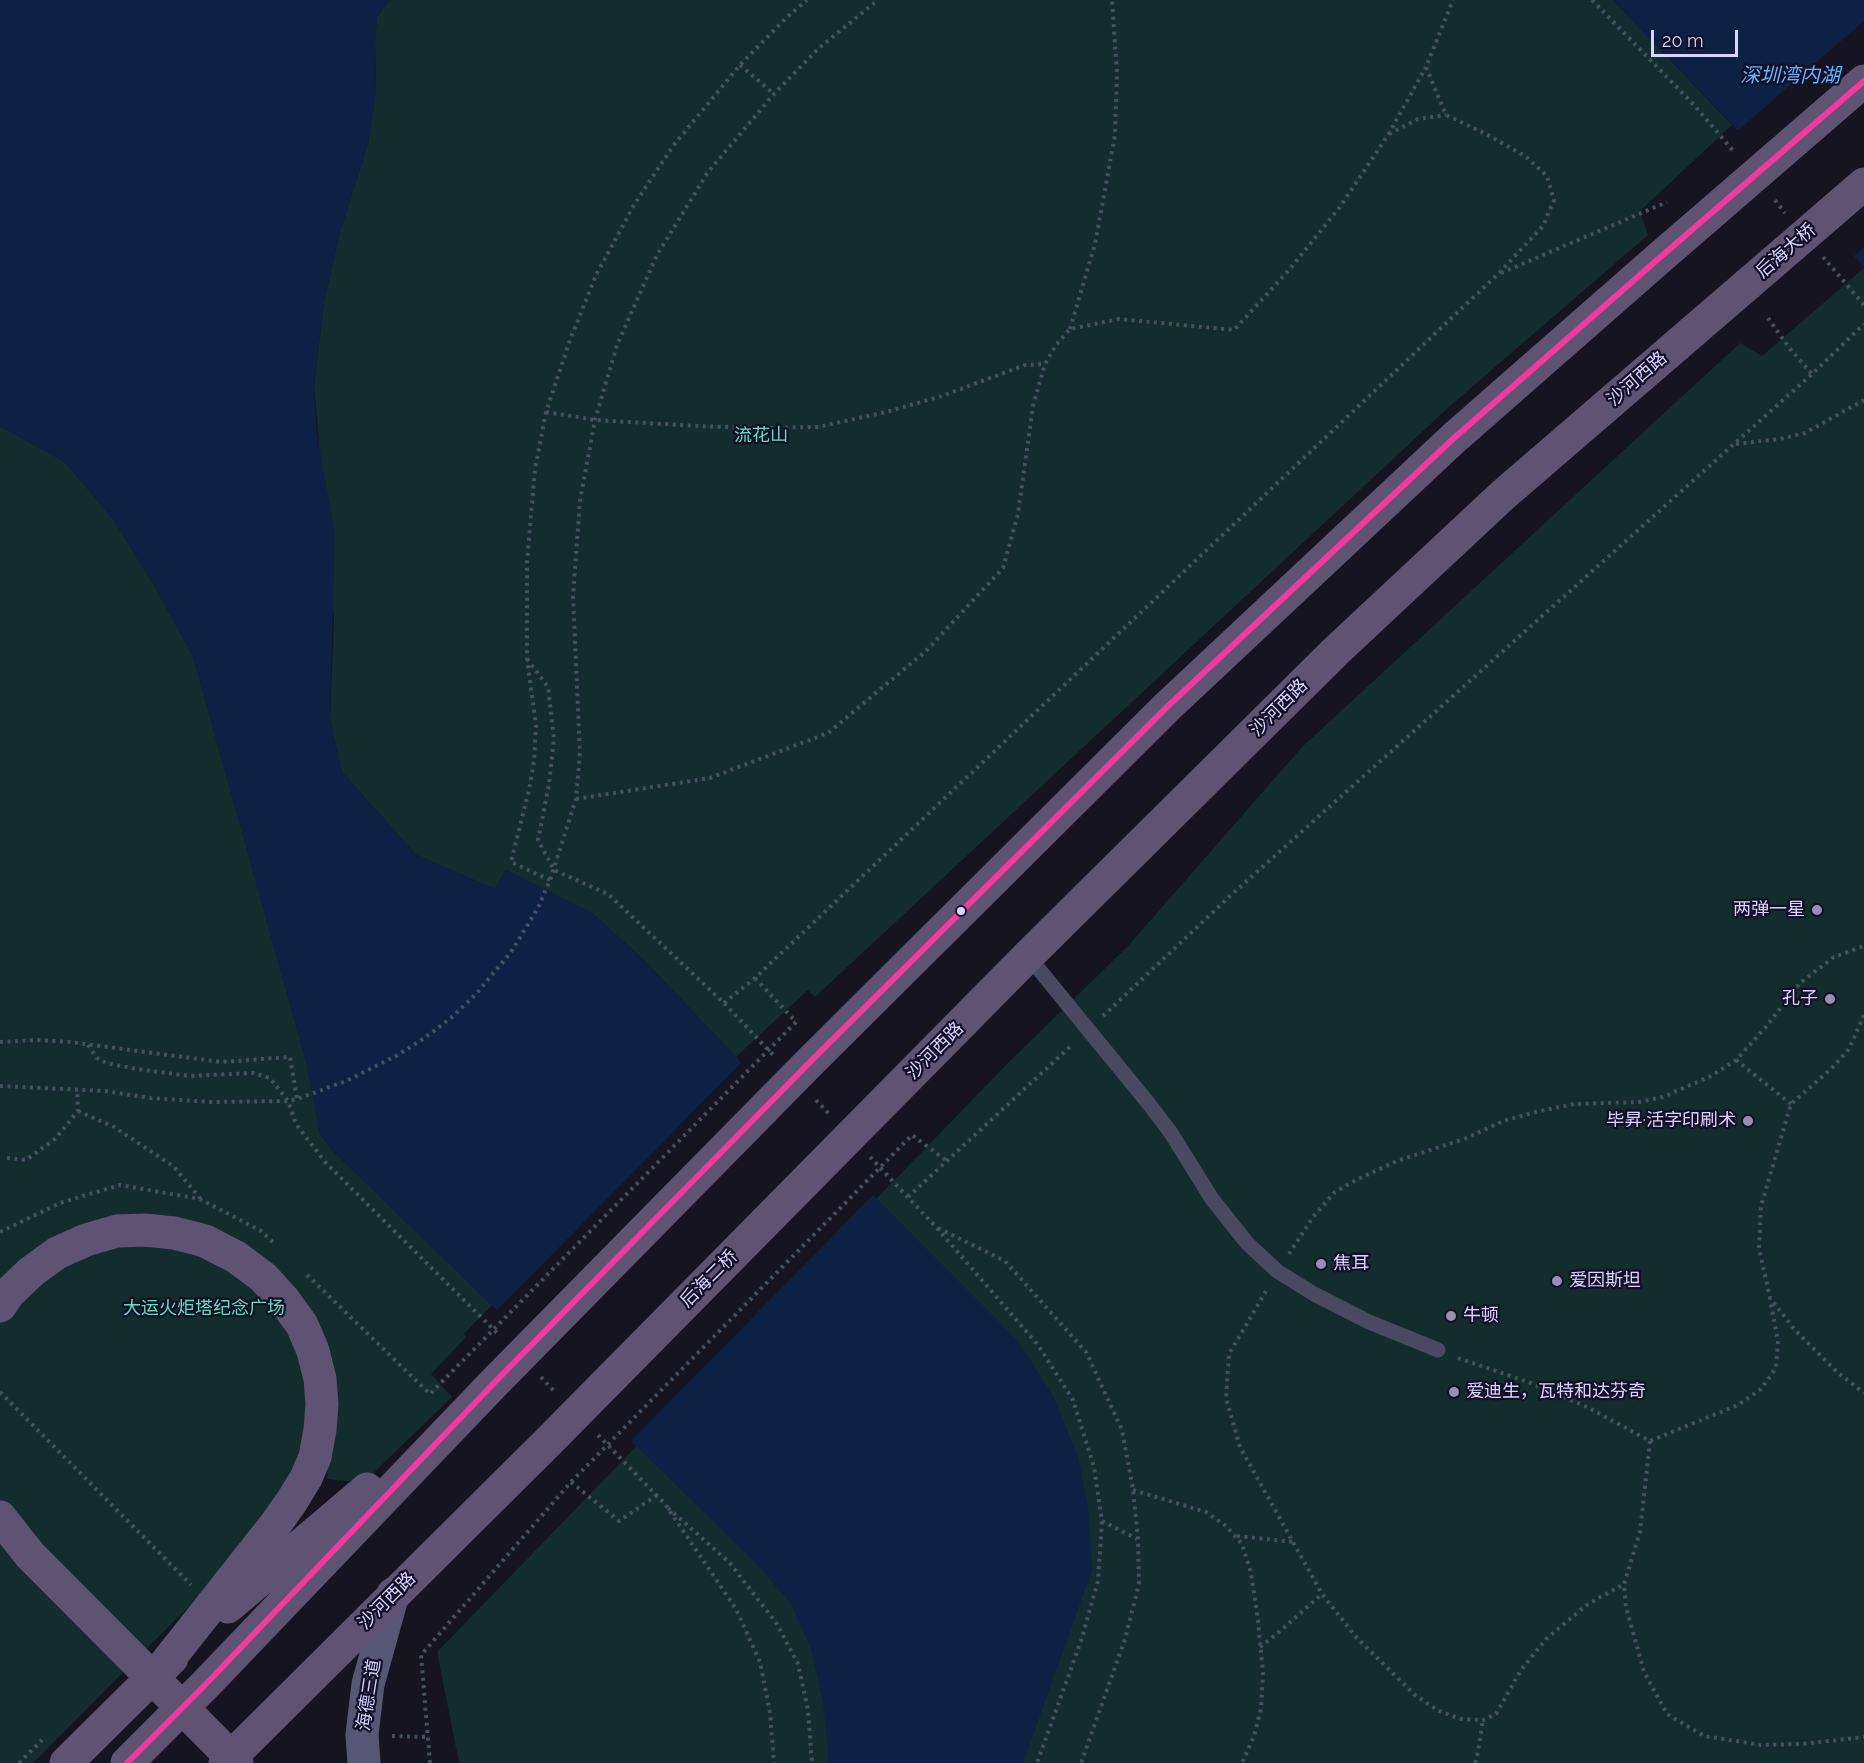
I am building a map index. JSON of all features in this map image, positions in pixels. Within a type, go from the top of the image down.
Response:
[{"type":"main road","points":[[127,1763],[493,1384],[812,1061],[1184,692],[1454,438],[1864,81]]},
{"type":"main road","name":"后海大桥","points":[[1708,319],[1864,184]]},
{"type":"main road","name":"沙河西路","points":[[869,1117],[1336,651],[1503,495],[1708,319]]},
{"type":"main road","name":"后海二桥","points":[[550,1440],[869,1117]]},
{"type":"main road","points":[[5,1300],[31,1272],[57,1253],[86,1240],[117,1231],[145,1230],[174,1233],[216,1246],[236,1257],[263,1277],[302,1325],[313,1350],[320,1379],[322,1404],[315,1456],[306,1478],[274,1525],[158,1672]]},
{"type":"main road","points":[[66,1763],[158,1672],[245,1591],[493,1384]]},
{"type":"main road","name":"沙河西路","points":[[225,1763],[550,1440]]},
{"type":"main road","points":[[0,1516],[37,1562],[237,1763]]},
{"type":"main road","name":"海德三道","points":[[364,1763],[362,1736],[368,1684],[393,1594]]},
{"type":"lane","points":[[1028,956],[1149,1104],[1171,1133],[1212,1199],[1247,1243],[1277,1270],[1314,1294],[1369,1322],[1438,1350]]},
{"type":"path","points":[[550,880],[511,862],[534,761],[536,725],[526,659],[527,562],[535,469],[546,412],[570,340],[596,275],[634,205],[673,146],[740,65],[807,0]]},
{"type":"path","points":[[0,1086],[211,1102],[297,1099],[346,1081],[396,1056],[423,1039],[451,1018],[476,994],[511,952],[538,908],[550,880],[576,799],[580,753],[573,596],[580,501],[595,420],[617,345],[657,255],[708,172],[774,94],[819,48],[878,0]]},
{"type":"path","points":[[576,799],[710,778],[828,733],[926,651],[1003,568],[1018,514],[1033,406],[1045,364],[1056,345],[1070,329],[1095,244],[1115,135],[1117,73],[1112,0]]},
{"type":"path","points":[[1070,329],[1119,319],[1234,330],[1289,270],[1340,207],[1388,135],[1426,67],[1453,0]]},
{"type":"path","points":[[1592,0],[1695,106],[1741,161]]},
{"type":"path","points":[[740,65],[774,94]]},
{"type":"path","points":[[1426,67],[1446,115]]},
{"type":"path","points":[[724,1004],[1498,274],[1543,226],[1554,200],[1547,176],[1525,156],[1446,115],[1418,119],[1388,135]]},
{"type":"path","points":[[1772,197],[1787,215]]},
{"type":"path","points":[[1498,274],[1667,202]]},
{"type":"path","points":[[1818,251],[1864,305]]},
{"type":"path","points":[[1768,318],[1790,349],[1812,374]]},
{"type":"path","points":[[1115,1004],[1271,859],[1735,444],[1864,324]]},
{"type":"path","points":[[546,412],[595,420],[757,428],[818,427],[886,412],[942,396],[1025,365],[1045,364]]},
{"type":"path","points":[[1735,444],[1780,439],[1805,433],[1864,400]]},
{"type":"path","points":[[526,659],[548,687],[554,739],[549,784],[538,840],[554,870],[608,894],[735,1014],[779,1061]]},
{"type":"path","points":[[1624,1584],[1588,1604],[1546,1639],[1521,1670],[1496,1714],[1483,1720],[1461,1719],[1439,1711],[1416,1696],[1356,1637],[1322,1593],[1240,1447],[1226,1398],[1229,1354],[1277,1270],[1313,1217],[1335,1192],[1397,1161],[1467,1138],[1503,1121],[1574,1104],[1639,1102],[1689,1088],[1736,1060],[1765,1028],[1800,983],[1834,957],[1864,946]]},
{"type":"path","points":[[430,1394],[796,1022],[754,978]]},
{"type":"path","points":[[1438,1350],[1531,1383],[1568,1399],[1650,1441],[1738,1405],[1761,1389],[1776,1368],[1778,1341],[1759,1248],[1761,1206],[1791,1104],[1832,1068],[1849,1049],[1864,1015]]},
{"type":"path","points":[[0,1042],[37,1040],[221,1062],[290,1057],[297,1099]]},
{"type":"path","points":[[88,1045],[97,1058],[106,1063],[138,1069],[189,1076],[253,1073],[270,1078],[288,1101],[296,1124],[325,1162],[508,1344]]},
{"type":"path","points":[[908,1197],[1063,1054]]},
{"type":"path","points":[[1736,1060],[1791,1104]]},
{"type":"path","points":[[7,1158],[26,1160],[55,1139],[78,1112],[76,1090]]},
{"type":"path","points":[[811,1095],[836,1120]]},
{"type":"path","points":[[78,1112],[114,1126],[173,1166],[200,1199]]},
{"type":"path","points":[[430,1763],[421,1655],[571,1482],[912,1135],[948,1161]]},
{"type":"path","points":[[868,1155],[936,1227],[1038,1345],[1073,1400],[1094,1467],[1102,1521],[1098,1581],[1081,1641],[1037,1763]]},
{"type":"path","points":[[936,1227],[1005,1261],[1086,1352],[1122,1430],[1133,1490],[1138,1539],[1139,1584],[1125,1640],[1081,1763]]},
{"type":"path","points":[[1770,1298],[1795,1330],[1837,1372],[1864,1393]]},
{"type":"path","points":[[0,1392],[195,1588]]},
{"type":"path","points":[[1650,1441],[1640,1532],[1624,1584],[1626,1607],[1644,1672],[1667,1714],[1704,1736],[1761,1745],[1802,1744],[1864,1737]]},
{"type":"path","points":[[571,1482],[619,1521],[657,1495],[729,1562],[777,1624],[798,1664],[808,1710],[812,1763]]},
{"type":"path","points":[[1133,1490],[1206,1512],[1236,1536],[1242,1544],[1251,1573],[1263,1673],[1261,1709],[1254,1736],[1242,1763]]},
{"type":"path","points":[[665,1504],[736,1609],[760,1662],[770,1713],[774,1763]]},
{"type":"path","points":[[1102,1521],[1138,1539]]},
{"type":"path","points":[[1236,1536],[1294,1542]]},
{"type":"path","points":[[1260,1647],[1322,1593]]},
{"type":"path","points":[[1475,1763],[1478,1757],[1483,1720]]},
{"type":"path","points":[[19,1763],[44,1738]]},
{"type":"green space","name":"流花山","points":[[392,0],[1613,0],[1732,125],[1640,211],[1648,235],[1450,406],[815,997],[808,990],[736,1057],[645,961],[592,913],[506,870],[495,889],[416,855],[342,772],[330,719],[334,619],[314,385],[324,302],[339,235],[368,143],[376,90],[377,17]]},
{"type":"green space","points":[[1864,268],[1864,1763],[459,1763],[437,1652],[1008,1063],[1128,946],[1302,747],[1740,343],[1762,356]]},
{"type":"green space","name":"大运火炬塔纪念广场","points":[[0,426],[65,462],[113,519],[154,585],[193,656],[307,1065],[320,1134],[332,1150],[492,1305],[431,1374],[452,1397],[363,1483],[327,1479],[328,1472],[210,1585],[33,1763],[0,1763]]},
{"type":"water","points":[[0,0],[392,0],[377,17],[376,90],[368,143],[339,235],[324,302],[314,385],[317,435],[335,533],[330,719],[342,772],[416,855],[495,889],[506,870],[592,913],[645,961],[736,1057],[1018,1341],[1054,1397],[1078,1457],[1088,1508],[1092,1570],[1023,1763],[828,1763],[823,1702],[811,1649],[791,1604],[755,1562],[332,1150],[320,1134],[307,1065],[193,656],[154,585],[113,519],[65,462],[0,426]]},
{"type":"water","name":"深圳湾内湖","points":[[1613,0],[1864,0],[1864,267],[1733,125]]},
{"type":"pier","points":[[1864,21],[1864,247],[1852,258],[1735,133]]},
{"type":"pier","points":[[743,1061],[875,1193],[629,1443],[495,1312]]},
{"type":"transit line","name":"20","points":[[127,1763],[205,1685],[493,1384],[811,1061],[1167,707],[1454,438],[1864,81]]},
{"type":"place","name":"两弹一星","points":[[1817,910]]},
{"type":"place","name":"孔子","points":[[1830,999]]},
{"type":"place","name":"毕昇·活字印刷术","points":[[1748,1121]]},
{"type":"place","name":"焦耳","points":[[1321,1264]]},
{"type":"place","name":"爱因斯坦","points":[[1557,1281]]},
{"type":"place","name":"牛顿","points":[[1451,1316]]},
{"type":"place","name":"爱迪生，瓦特和达芬奇","points":[[1454,1392]]}]
